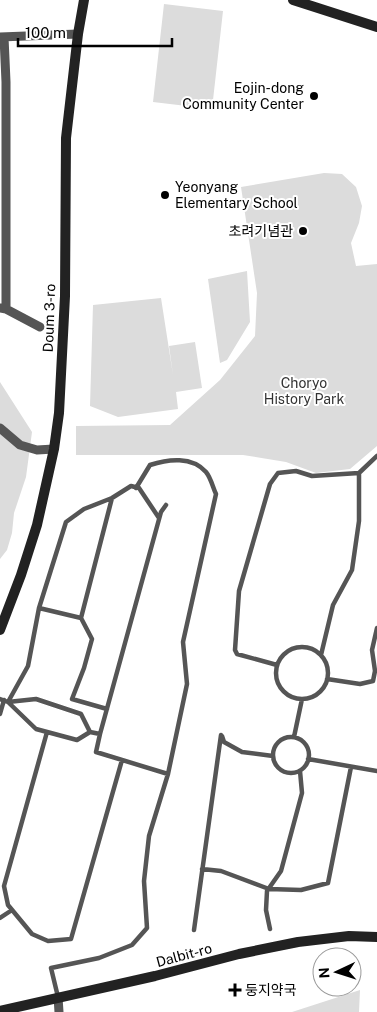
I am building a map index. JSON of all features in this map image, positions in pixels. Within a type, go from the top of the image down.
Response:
[{"type":"street","name":"Doum 3-ro","points":[[0,630],[21,575],[37,525],[54,448],[65,296],[66,138],[78,34],[84,0]]},
{"type":"street","points":[[293,0],[377,27]]},
{"type":"street","points":[[40,327],[3,309],[2,37],[78,34]]},
{"type":"street","points":[[0,428],[20,445],[37,450],[54,448]]},
{"type":"street","name":"Dalbit-ro","points":[[0,1011],[155,976],[239,954],[298,942],[349,936],[377,937]]},
{"type":"street","points":[[58,997],[59,1012]]},
{"type":"lane","points":[[277,665],[237,654],[234,650],[239,591],[270,484],[278,473],[296,471],[312,476],[359,473],[377,456]]},
{"type":"lane","points":[[58,997],[52,968],[99,958],[132,945],[147,928],[144,881],[149,836],[168,774],[187,684],[183,642],[216,494],[207,473],[191,461],[165,460],[150,465],[136,488]]},
{"type":"lane","points":[[321,655],[332,605],[352,570],[359,521],[359,473]]},
{"type":"lane","points":[[0,714],[4,700],[28,666],[39,608],[66,522],[84,509],[112,498],[130,486],[139,488],[159,518]]},
{"type":"lane","points":[[106,709],[72,699],[84,668],[92,639],[81,618],[112,498]]},
{"type":"lane","points":[[166,506],[159,518],[106,709],[96,752],[168,774]]},
{"type":"lane","points":[[39,608],[81,618]]},
{"type":"lane","points":[[327,679],[360,684],[372,681],[375,671],[372,650],[377,628]]},
{"type":"lane","points":[[297,647],[306,647],[321,655],[328,670],[324,687],[311,698],[294,698],[286,694],[276,679],[277,665],[282,655],[297,647]]},
{"type":"lane","points":[[294,737],[302,699]]},
{"type":"lane","points":[[4,700],[36,700],[82,714],[90,732]]},
{"type":"lane","points":[[4,700],[36,730],[77,740],[90,732],[100,734]]},
{"type":"lane","points":[[48,732],[4,886],[8,905],[32,934],[48,942],[71,939],[122,760]]},
{"type":"lane","points":[[194,930],[221,735],[224,742],[242,752],[273,756]]},
{"type":"lane","points":[[294,737],[304,743],[309,754],[308,759],[306,765],[300,771],[284,772],[275,764],[273,756],[275,746],[283,738],[294,737]]},
{"type":"lane","points":[[308,759],[377,771]]},
{"type":"lane","points":[[202,869],[221,871],[269,888],[300,890],[328,883],[351,767]]},
{"type":"lane","points":[[270,929],[266,910],[267,891],[281,871],[302,793],[300,771]]},
{"type":"lane","points":[[0,918],[12,910]]},
{"type":"green space","points":[[164,4],[223,11],[212,109],[153,102]]},
{"type":"green space","name":"Choryo History Park","points":[[324,173],[342,174],[356,187],[362,206],[359,223],[351,243],[356,266],[377,264],[377,446],[350,469],[316,473],[286,462],[243,455],[76,455],[76,426],[170,425],[220,380],[255,336],[257,293],[241,187]]},
{"type":"green space","points":[[247,271],[250,322],[227,360],[220,363],[208,279]]},
{"type":"green space","points":[[161,298],[173,375],[169,346],[195,342],[202,388],[176,392],[178,409],[118,417],[90,406],[93,305]]},
{"type":"green space","points":[[0,382],[32,432],[26,477],[14,513],[12,533],[7,550],[0,559]]},
{"type":"green space","points":[[338,997],[360,997],[359,1012],[292,1012]]},
{"type":"place","name":"Eojin-dong Community Center","points":[[314,96]]},
{"type":"place","name":"Yeonyang Elementary School","points":[[165,195]]},
{"type":"place","name":"초려기념관","points":[[303,231]]},
{"type":"place","name":"둥지약국","points":[[235,990]]}]
